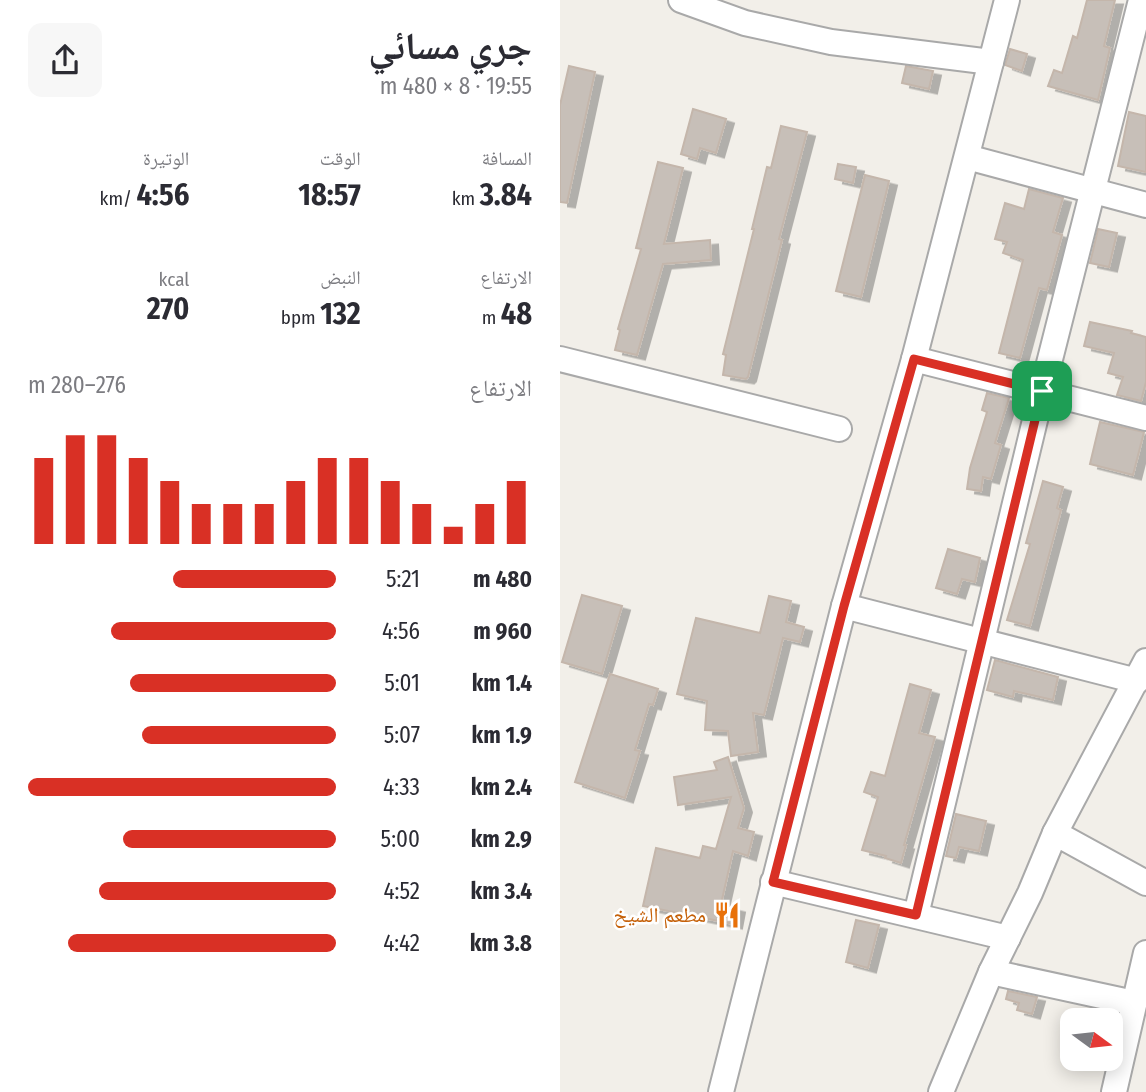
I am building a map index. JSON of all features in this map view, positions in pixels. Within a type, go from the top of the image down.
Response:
[{"type":"street","points":[[681,0],[746,23],[831,42],[991,62]]},
{"type":"street","points":[[721,1092],[844,606],[914,359],[1007,0]]},
{"type":"street","points":[[916,915],[1042,391],[1141,0]]},
{"type":"street","points":[[967,157],[1146,205]]},
{"type":"street","points":[[560,359],[839,429]]},
{"type":"street","points":[[914,359],[1146,418]]},
{"type":"street","points":[[844,606],[982,640],[1141,671],[1055,833],[991,972],[942,1092]]},
{"type":"street","points":[[1055,833],[1146,883]]},
{"type":"street","points":[[773,882],[1008,939]]},
{"type":"street","points":[[1114,1092],[1146,953]]},
{"type":"street","points":[[991,972],[1135,1003]]},
{"type":"building","points":[[1087,0],[1115,0],[1104,46],[1110,48],[1098,100],[1048,86],[1054,70],[1062,73],[1073,36],[1077,38]]},
{"type":"building","points":[[1010,49],[1027,54],[1022,71],[1005,65]]},
{"type":"building","points":[[569,66],[595,72],[567,203],[560,202],[560,105]]},
{"type":"building","points":[[906,66],[933,71],[929,89],[902,83]]},
{"type":"building","points":[[693,109],[726,119],[716,153],[700,148],[697,159],[681,154]]},
{"type":"building","points":[[1129,112],[1146,116],[1146,172],[1118,166]]},
{"type":"building","points":[[781,126],[807,132],[779,239],[782,240],[748,377],[746,379],[723,375],[726,355],[723,354],[752,229],[767,167],[771,168]]},
{"type":"building","points":[[658,162],[683,168],[664,244],[710,240],[711,260],[663,264],[637,355],[615,350],[620,330],[618,329],[641,249],[636,248]]},
{"type":"building","points":[[838,164],[856,167],[853,183],[835,179]]},
{"type":"building","points":[[865,175],[889,181],[861,297],[836,291]]},
{"type":"building","points":[[1029,189],[1063,198],[1053,232],[1062,235],[1047,290],[1039,288],[1020,358],[999,353],[1023,260],[1003,253],[1007,242],[995,239],[1005,203],[1024,209]]},
{"type":"building","points":[[1098,229],[1117,233],[1109,267],[1090,263]]},
{"type":"building","points":[[1090,322],[1132,331],[1131,333],[1146,337],[1146,382],[1141,401],[1117,395],[1123,377],[1108,373],[1114,353],[1084,346]]},
{"type":"building","points":[[987,393],[1009,398],[995,443],[1001,445],[991,479],[983,477],[981,491],[967,489],[970,468],[987,412],[982,410]]},
{"type":"building","points":[[1100,422],[1144,432],[1133,475],[1090,464]]},
{"type":"building","points":[[1043,481],[1063,487],[1057,508],[1061,510],[1030,626],[1007,620],[1030,544],[1026,543]]},
{"type":"building","points":[[948,549],[980,558],[975,582],[962,579],[957,594],[936,588]]},
{"type":"building","points":[[582,595],[622,606],[602,674],[562,662]]},
{"type":"building","points":[[769,596],[791,601],[786,622],[804,627],[800,642],[783,638],[764,715],[753,713],[758,752],[731,756],[728,731],[705,730],[707,701],[677,694],[696,618],[760,633]]},
{"type":"building","points":[[995,660],[1058,677],[1053,700],[1014,691],[1013,697],[987,690]]},
{"type":"building","points":[[610,674],[658,689],[653,705],[649,704],[635,750],[640,751],[625,798],[575,782]]},
{"type":"building","points":[[910,684],[931,690],[919,733],[935,737],[901,863],[862,850],[878,797],[864,792],[871,772],[885,776]]},
{"type":"building","points":[[728,757],[744,808],[738,828],[754,832],[748,856],[733,851],[721,904],[737,908],[734,924],[643,906],[656,848],[700,858],[703,846],[716,849],[731,797],[678,805],[674,777],[717,770],[714,762]]},
{"type":"building","points":[[956,814],[986,821],[979,851],[959,847],[956,858],[946,856]]},
{"type":"building","points":[[856,920],[879,925],[868,968],[846,962]]},
{"type":"building","points":[[1008,991],[1037,997],[1032,1014],[1017,1010],[1019,1003],[1006,999]]},
{"type":"place","name":"مطعم الشيخ","points":[[727,915]]},
{"type":"route","points":[[914,359],[1042,391],[916,915],[773,882],[844,606],[914,359]]}]
